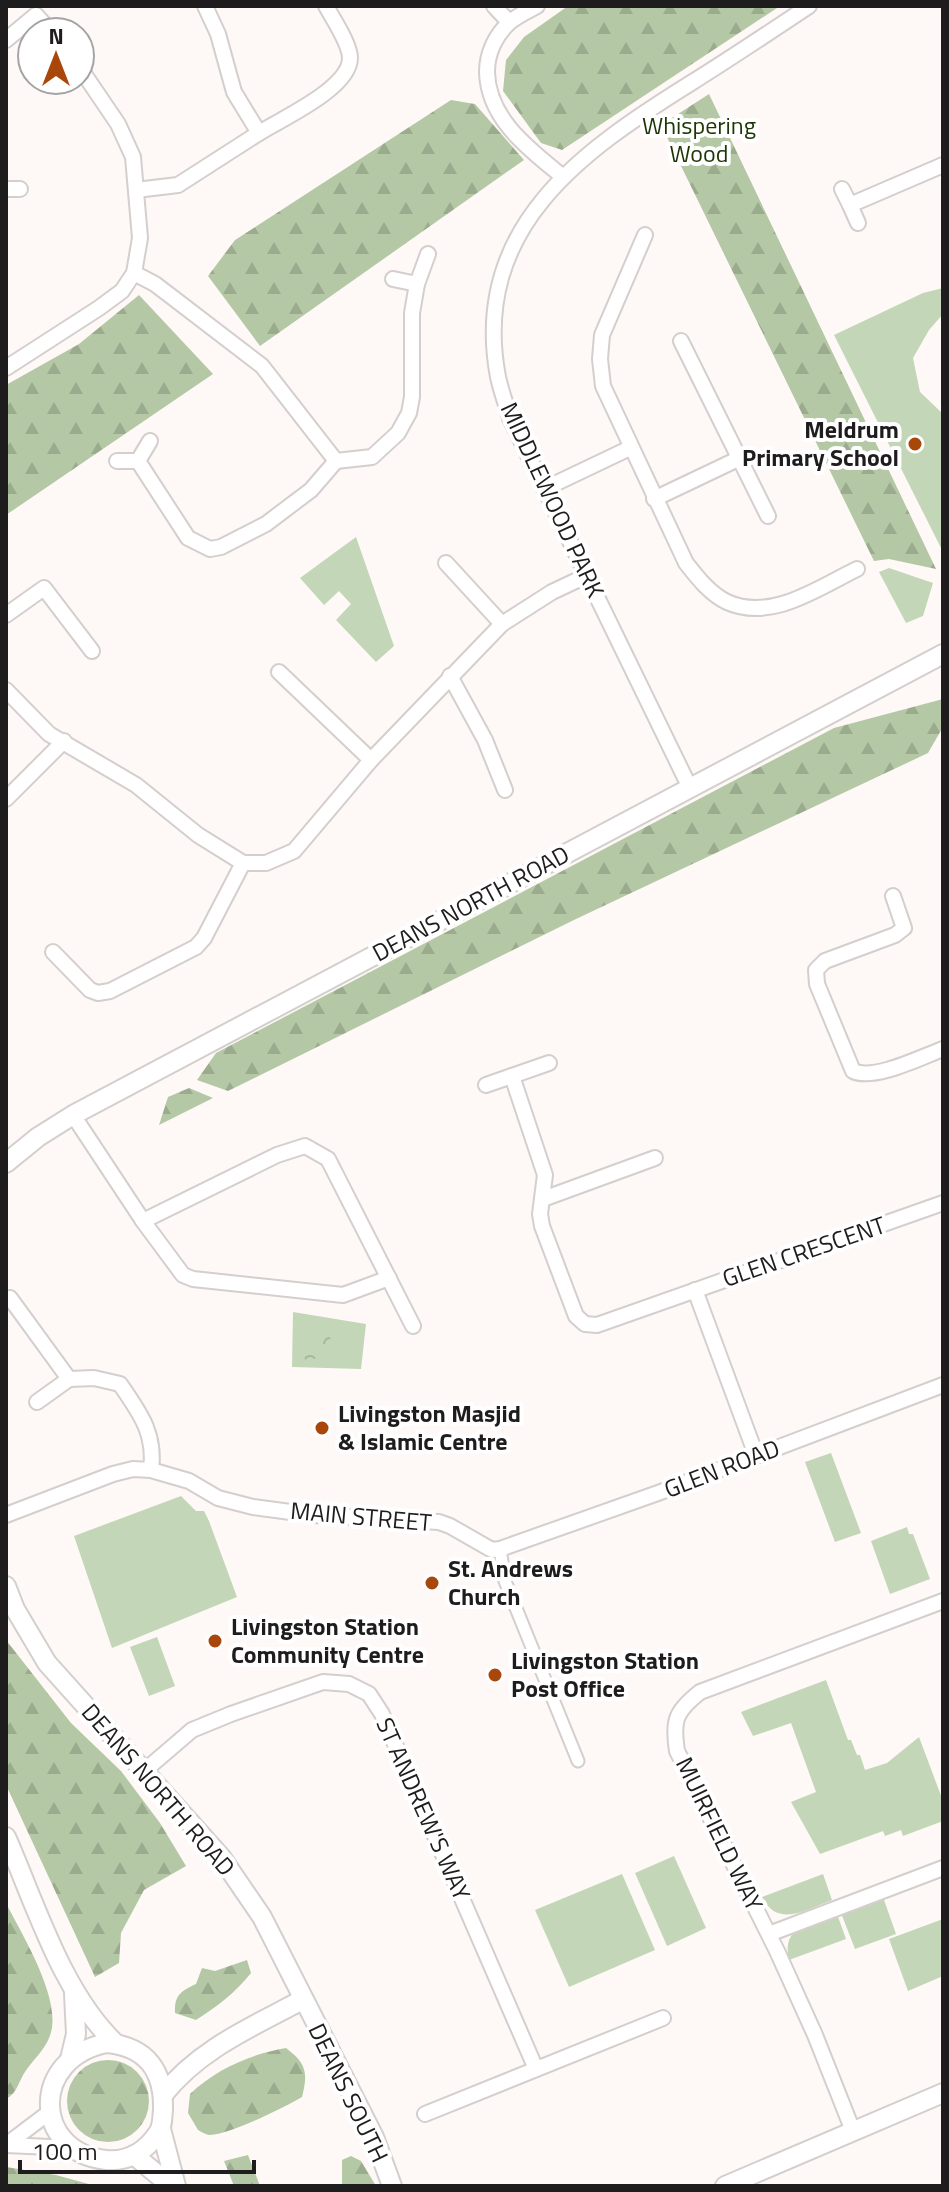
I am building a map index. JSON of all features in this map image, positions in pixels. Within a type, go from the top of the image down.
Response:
[{"type":"street","points":[[205,6],[218,34],[234,92],[259,133]]},
{"type":"street","points":[[136,190],[178,185],[328,90],[346,74],[350,59],[348,46],[326,6]]},
{"type":"street","points":[[494,6],[509,22]]},
{"type":"street","points":[[537,6],[509,22],[495,41],[487,60],[490,99],[520,141],[562,176]]},
{"type":"street","name":"MIDDLEWOOD PARK","points":[[690,788],[510,418],[498,377],[494,336],[498,296],[507,258],[530,215],[562,176],[598,144],[641,114],[809,6]]},
{"type":"street","points":[[6,40],[41,11]]},
{"type":"street","points":[[6,368],[122,291],[134,273],[140,238],[133,157],[118,124],[96,92]]},
{"type":"street","points":[[850,205],[943,165]]},
{"type":"street","points":[[842,189],[858,223]]},
{"type":"street","points":[[645,235],[602,335],[600,359],[603,386],[686,563],[704,585],[727,602],[752,607],[779,606],[857,569]]},
{"type":"street","points":[[138,461],[188,538],[210,549],[221,547],[266,524],[311,490],[336,461],[372,457],[398,433],[409,413],[412,397],[412,313],[417,284],[428,254]]},
{"type":"street","points":[[134,273],[155,284],[262,366],[336,461]]},
{"type":"street","points":[[393,279],[417,284]]},
{"type":"street","points":[[681,341],[768,516]]},
{"type":"street","points":[[138,461],[150,441]]},
{"type":"street","points":[[544,489],[630,448]]},
{"type":"street","points":[[654,499],[738,459]]},
{"type":"street","points":[[117,461],[138,461]]},
{"type":"street","points":[[446,563],[502,624]]},
{"type":"street","points":[[6,690],[49,734],[136,785],[198,835],[243,863],[266,863],[294,851],[371,760],[502,624],[552,592],[586,576]]},
{"type":"street","points":[[6,615],[44,588],[92,651]]},
{"type":"street","name":"DEANS NORTH ROAD","points":[[6,1163],[38,1137],[73,1115],[943,654]]},
{"type":"street","points":[[279,672],[371,760]]},
{"type":"street","points":[[450,676],[485,740],[505,790]]},
{"type":"street","points":[[6,799],[64,741]]},
{"type":"street","points":[[53,952],[90,990],[98,993],[110,991],[196,947],[204,938],[243,863]]},
{"type":"street","points":[[893,896],[904,928],[895,935],[825,961],[816,970],[817,984],[853,1071],[873,1074],[943,1049]]},
{"type":"street","points":[[486,1085],[549,1063]]},
{"type":"street","points":[[512,1076],[545,1175],[540,1214],[542,1226],[576,1316],[585,1324],[597,1325],[695,1290]]},
{"type":"street","points":[[73,1115],[183,1275],[193,1279],[343,1295],[389,1278]]},
{"type":"street","points":[[143,1221],[277,1155],[305,1146],[328,1159],[345,1187],[413,1326]]},
{"type":"street","points":[[543,1199],[655,1158]]},
{"type":"street","name":"GLEN CRESCENT","points":[[756,1455],[695,1290],[943,1203]]},
{"type":"street","points":[[10,1298],[28,1332],[69,1379]]},
{"type":"street","points":[[37,1402],[69,1379],[94,1378],[120,1384],[143,1417],[154,1451],[151,1470]]},
{"type":"street","name":"GLEN ROAD","points":[[500,1549],[943,1385]]},
{"type":"street","name":"MAIN STREET","points":[[6,1515],[113,1474],[133,1469],[151,1470],[189,1481],[218,1498],[253,1507],[313,1515],[439,1522],[492,1550],[500,1549]]},
{"type":"street","points":[[500,1549],[505,1581],[578,1761]]},
{"type":"street","name":"DEANS NORTH ROAD","points":[[6,1586],[15,1609],[47,1663],[221,1857],[262,1917],[302,2000]]},
{"type":"street","name":"MUIRFIELD WAY","points":[[853,2131],[815,2035],[769,1934],[677,1751],[675,1722],[683,1705],[700,1692],[943,1601]]},
{"type":"street","name":"ST ANDREW'S WAY","points":[[143,1772],[192,1730],[300,1689],[323,1682],[349,1684],[369,1694],[382,1714],[536,2069]]},
{"type":"street","points":[[6,1837],[74,1992],[102,2031],[116,2044]]},
{"type":"street","points":[[769,1934],[943,1868]]},
{"type":"street","points":[[74,1992],[76,2034],[70,2059],[53,2083],[51,2111],[61,2137],[72,2148],[90,2158],[115,2161],[134,2155],[149,2145],[161,2129]]},
{"type":"street","points":[[163,2095],[179,2074],[203,2054],[302,2000]]},
{"type":"street","name":"DEANS SOUTH","points":[[302,2000],[374,2137],[392,2186]]},
{"type":"street","points":[[425,2114],[663,2018]]},
{"type":"street","points":[[70,2059],[93,2046],[116,2044],[129,2047],[151,2062],[160,2079],[163,2095],[161,2129],[174,2186]]},
{"type":"street","points":[[151,2062],[176,2062],[203,2054]]},
{"type":"street","points":[[725,2186],[758,2179],[853,2131],[943,2093]]},
{"type":"street","points":[[6,2145],[51,2111]]},
{"type":"street","points":[[6,2145],[72,2148]]},
{"type":"street","points":[[134,2155],[174,2186]]},
{"type":"green space","points":[[568,6],[780,6],[562,150],[541,143],[503,91],[506,60],[524,37]]},
{"type":"green space","name":"Whispering Wood","points":[[709,94],[936,569],[889,559],[874,561],[661,125]]},
{"type":"green space","points":[[451,100],[475,104],[524,160],[260,346],[208,276],[235,240]]},
{"type":"green space","name":"Meldrum Primary School","points":[[943,288],[943,314],[929,330],[913,358],[920,392],[943,414],[943,552],[834,335],[923,293]]},
{"type":"green space","points":[[139,295],[213,374],[6,515],[6,385],[79,344]]},
{"type":"green space","points":[[356,537],[394,646],[376,662],[336,620],[351,604],[339,591],[324,605],[300,578]]},
{"type":"green space","points":[[889,568],[933,583],[923,616],[906,623],[879,572]]},
{"type":"green space","points":[[943,699],[943,727],[928,753],[576,919],[228,1091],[197,1080],[216,1053],[834,728]]},
{"type":"green space","points":[[189,1088],[213,1098],[159,1125],[168,1097]]},
{"type":"green space","points":[[293,1312],[366,1324],[361,1369],[292,1367]]},
{"type":"green space","points":[[328,1327],[333,1353],[337,1354],[339,1365],[328,1367],[325,1357],[305,1360],[301,1338],[307,1331]]},
{"type":"green space","points":[[831,1453],[861,1533],[835,1542],[805,1462]]},
{"type":"green space","points":[[181,1496],[196,1511],[204,1511],[237,1597],[112,1648],[74,1536]]},
{"type":"green space","points":[[907,1527],[909,1534],[913,1534],[930,1579],[890,1594],[871,1541]]},
{"type":"green space","points":[[157,1637],[175,1686],[149,1696],[130,1647]]},
{"type":"green space","points":[[6,1640],[71,1723],[121,1771],[160,1823],[186,1866],[144,1890],[121,1933],[119,1963],[95,1977],[6,1785]]},
{"type":"green space","points":[[826,1680],[848,1740],[860,1755],[865,1770],[887,1763],[919,1737],[943,1801],[943,1821],[903,1836],[901,1830],[885,1836],[883,1831],[820,1854],[791,1802],[816,1792],[791,1723],[753,1736],[741,1712]]},
{"type":"green space","points":[[674,1856],[706,1928],[667,1946],[635,1873]]},
{"type":"green space","points":[[622,1874],[655,1950],[569,1987],[535,1910]]},
{"type":"green space","points":[[823,1874],[832,1900],[813,1908],[785,1914],[769,1907],[762,1897]]},
{"type":"green space","points":[[883,1897],[896,1934],[855,1949],[841,1913]]},
{"type":"green space","points":[[6,1903],[40,1969],[47,1988],[52,2023],[45,2046],[6,2099]]},
{"type":"green space","points":[[837,1914],[846,1939],[789,1960],[789,1939],[794,1932],[808,1923]]},
{"type":"green space","points":[[943,1919],[943,1976],[908,1991],[889,1939]]},
{"type":"green space","points":[[247,1960],[251,1973],[219,2004],[196,2020],[175,2013],[177,1998],[196,1984],[202,1968],[215,1971]]},
{"type":"green space","points":[[286,2048],[304,2070],[302,2097],[219,2134],[210,2135],[198,2130],[188,2113],[190,2094],[211,2077],[235,2064]]},
{"type":"green space","points":[[108,2060],[124,2063],[137,2072],[146,2085],[149,2101],[146,2117],[137,2130],[124,2139],[108,2142],[92,2139],[79,2130],[70,2117],[67,2101],[70,2085],[79,2072],[92,2063]]},
{"type":"green space","points":[[248,2155],[260,2186],[234,2186],[224,2161]]},
{"type":"green space","points":[[351,2156],[361,2161],[376,2186],[342,2186],[342,2160]]},
{"type":"green space","points":[[6,2167],[56,2175],[96,2186],[6,2186]]},
{"type":"place","name":"Meldrum Primary School","points":[[915,444]]},
{"type":"place","name":"Livingston Masjid & Islamic Centre","points":[[322,1428]]},
{"type":"place","name":"St. Andrews Church","points":[[432,1583]]},
{"type":"place","name":"Livingston Station Community Centre","points":[[215,1641]]},
{"type":"place","name":"Livingston Station Post Office","points":[[495,1675]]}]
